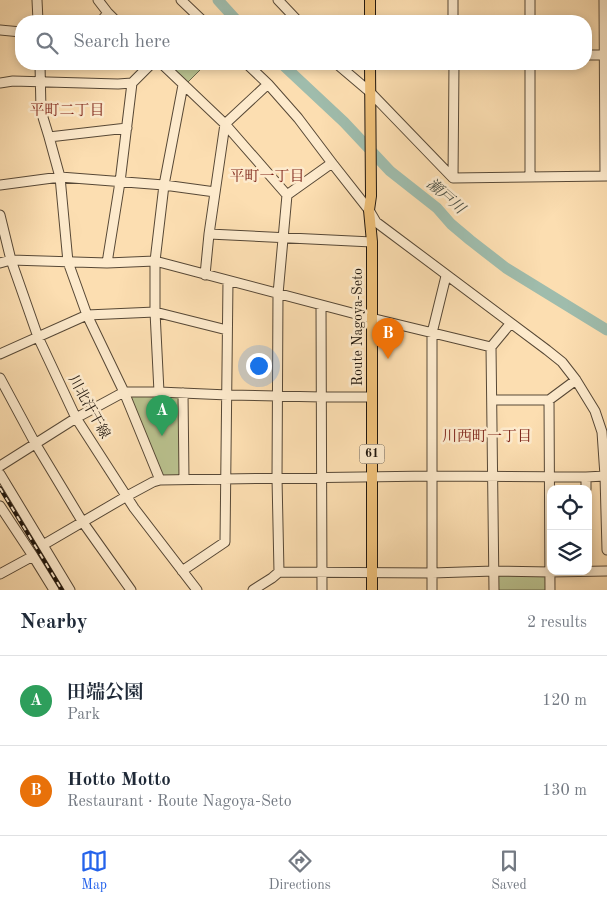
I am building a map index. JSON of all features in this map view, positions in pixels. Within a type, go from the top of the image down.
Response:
[{"type":"main road","points":[[370,0],[370,15]]},
{"type":"main road","name":"Route Nagoya-Seto","points":[[370,70],[371,196],[369,210],[372,242],[372,590]]},
{"type":"street","points":[[37,0],[38,15]]},
{"type":"street","points":[[98,0],[108,14]]},
{"type":"street","points":[[181,0],[194,15]]},
{"type":"street","points":[[278,0],[293,15]]},
{"type":"street","points":[[288,0],[288,10]]},
{"type":"street","points":[[453,0],[453,15]]},
{"type":"street","points":[[530,0],[530,15]]},
{"type":"street","points":[[343,70],[453,178],[606,176],[604,0]]},
{"type":"street","points":[[0,30],[15,31]]},
{"type":"street","points":[[592,55],[605,54]]},
{"type":"street","points":[[40,70],[40,111],[50,137],[60,177],[68,262],[87,315],[124,392],[160,480]]},
{"type":"street","points":[[107,262],[120,182],[132,83],[145,70]]},
{"type":"street","points":[[168,70],[225,124],[287,196],[278,294],[277,478],[279,572]]},
{"type":"street","points":[[253,70],[268,84],[298,118],[369,210],[376,222],[562,362],[576,380],[595,411],[602,432],[607,550]]},
{"type":"street","points":[[453,178],[454,70]]},
{"type":"street","points":[[530,70],[530,177]]},
{"type":"street","points":[[0,83],[13,81],[132,83]]},
{"type":"street","points":[[205,274],[225,124],[268,84]]},
{"type":"street","points":[[158,392],[155,262],[164,185],[183,85]]},
{"type":"street","points":[[50,137],[127,128]]},
{"type":"street","points":[[287,196],[332,163]]},
{"type":"street","points":[[0,185],[60,177],[164,185],[215,192]]},
{"type":"street","name":"川北汗干線","points":[[0,215],[11,260],[38,337],[76,418],[134,508],[197,590]]},
{"type":"street","points":[[209,234],[372,242]]},
{"type":"street","points":[[0,263],[11,260],[155,262],[492,347]]},
{"type":"street","points":[[432,590],[432,333],[446,276]]},
{"type":"street","points":[[182,571],[225,542],[228,281]]},
{"type":"street","points":[[321,305],[322,590]]},
{"type":"street","points":[[0,354],[87,315],[155,312],[227,330]]},
{"type":"street","points":[[494,590],[492,347],[510,324]]},
{"type":"street","points":[[0,378],[35,443],[82,521],[131,590]]},
{"type":"street","points":[[493,400],[549,400],[576,380]]},
{"type":"street","points":[[0,466],[76,418],[124,392],[322,398],[372,397]]},
{"type":"street","points":[[183,393],[184,479]]},
{"type":"street","points":[[549,400],[550,530]]},
{"type":"street","points":[[0,474],[70,590]]},
{"type":"street","points":[[42,545],[126,496],[160,480],[432,476],[605,476]]},
{"type":"street","points":[[586,477],[586,485]]},
{"type":"street","points":[[0,506],[54,590]]},
{"type":"street","points":[[0,574],[33,556]]},
{"type":"street","points":[[592,572],[607,571]]},
{"type":"street","points":[[253,590],[279,572],[547,572]]},
{"type":"street","points":[[550,575],[550,590]]},
{"type":"green space","points":[[171,70],[200,70],[186,84]]},
{"type":"green space","points":[[127,394],[180,396],[180,476],[162,477]]},
{"type":"green space","points":[[497,574],[546,574],[546,590],[497,590]]},
{"type":"waterway","name":"瀬戸川","points":[[218,0],[232,15]]},
{"type":"waterway","name":"瀬戸川","points":[[288,70],[344,122],[390,171],[437,208],[451,224],[470,240],[506,268],[607,330]]},
{"type":"railway","points":[[0,488],[62,590]]},
{"type":"place","name":"Hotto Motto","points":[[388,359]]},
{"type":"place","name":"田端公園","points":[[162,436]]},
{"type":"district","name":"平町二丁目","points":[[67,111]]},
{"type":"district","name":"平町一丁目","points":[[267,177]]},
{"type":"district","name":"川西町一丁目","points":[[487,437]]}]
